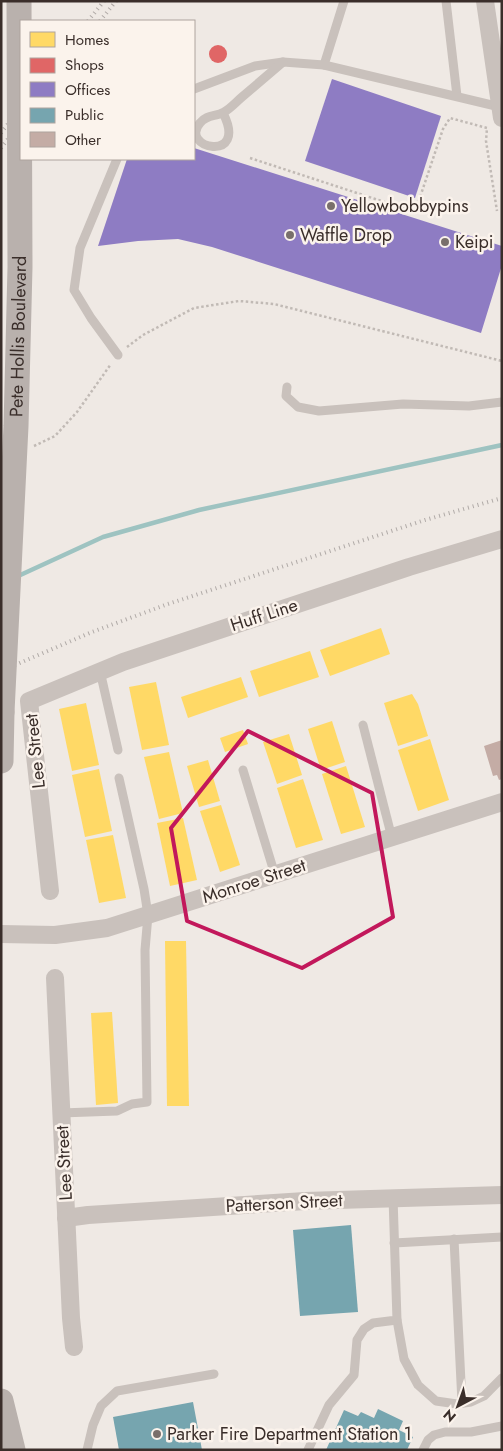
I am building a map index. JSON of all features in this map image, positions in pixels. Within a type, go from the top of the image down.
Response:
[{"type":"main road","name":"Pete Hollis Boulevard","points":[[1,761],[16,426],[20,266],[19,1]]},
{"type":"main road","points":[[1,1401],[13,1450]]},
{"type":"street","points":[[484,1],[501,112]]},
{"type":"street","name":"Huff Line","points":[[29,701],[100,671],[267,614],[502,539]]},
{"type":"street","name":"Lee Street","points":[[29,701],[50,891]]},
{"type":"street","name":"Monroe Street","points":[[1,934],[55,935],[107,928],[502,802]]},
{"type":"street","name":"Lee Street","points":[[55,978],[71,1318],[74,1347]]},
{"type":"street","name":"Patterson Street","points":[[66,1218],[305,1201],[502,1195]]},
{"type":"lane","points":[[324,65],[344,1]]},
{"type":"lane","points":[[446,1],[457,96]]},
{"type":"lane","points":[[223,113],[283,62]]},
{"type":"lane","points":[[195,89],[255,66],[283,62],[324,65],[457,96],[501,112]]},
{"type":"lane","points":[[117,160],[80,248],[74,290],[91,318],[118,355]]},
{"type":"lane","points":[[287,387],[286,396],[298,407],[319,411],[403,404],[469,406],[502,402]]},
{"type":"lane","points":[[100,671],[118,750]]},
{"type":"lane","points":[[363,725],[392,838]]},
{"type":"lane","points":[[243,770],[275,875]]},
{"type":"lane","points":[[61,1113],[117,1111],[132,1104],[147,1102],[145,950],[148,915],[119,778]]},
{"type":"lane","points":[[393,1197],[397,1320],[404,1359],[418,1385],[436,1400],[462,1403],[471,1402],[484,1396],[502,1378]]},
{"type":"lane","points":[[394,1243],[502,1237]]},
{"type":"lane","points":[[454,1240],[462,1403]]},
{"type":"lane","points":[[308,1450],[329,1405],[354,1376],[357,1340],[364,1329],[373,1323],[397,1320]]},
{"type":"lane","points":[[87,1450],[93,1425],[101,1406],[117,1391],[214,1374]]},
{"type":"lane","points":[[423,1450],[428,1440],[434,1435],[445,1432],[471,1432],[502,1426]]},
{"type":"path","points":[[250,158],[414,212],[444,129],[450,118],[487,128],[486,141],[497,211]]},
{"type":"path","points":[[32,447],[55,436],[95,388],[118,355],[143,335],[194,308],[238,301],[274,304],[502,361]]},
{"type":"highlighted area","points":[[248,731],[372,793],[393,917],[302,968],[187,921],[171,828]]},
{"type":"building: Homes","points":[[381,628],[390,654],[330,676],[320,650]]},
{"type":"building: Homes","points":[[310,651],[319,677],[259,697],[250,671]]},
{"type":"building: Homes","points":[[241,677],[248,697],[188,718],[181,697]]},
{"type":"building: Homes","points":[[156,682],[169,745],[142,750],[129,687]]},
{"type":"building: Homes","points":[[412,694],[418,704],[428,736],[398,746],[384,703]]},
{"type":"building: Homes","points":[[86,703],[99,765],[72,771],[59,709]]},
{"type":"building: Homes","points":[[332,721],[345,762],[321,770],[308,729]]},
{"type":"building: Homes","points":[[243,730],[248,744],[225,752],[220,738]]},
{"type":"building: Homes","points":[[289,734],[302,775],[277,784],[263,742]]},
{"type":"building: Homes","points":[[430,739],[449,800],[418,811],[398,750]]},
{"type":"building: Homes","points":[[169,752],[183,813],[159,819],[144,757]]},
{"type":"building: Homes","points":[[208,760],[220,801],[199,807],[187,766]]},
{"type":"building: Homes","points":[[346,766],[365,827],[341,834],[322,774]]},
{"type":"building: Homes","points":[[99,769],[112,831],[85,837],[72,775]]},
{"type":"building: Homes","points":[[303,779],[323,840],[296,848],[277,788]]},
{"type":"building: Homes","points":[[221,805],[240,865],[220,872],[200,811]]},
{"type":"building: Homes","points":[[183,818],[197,880],[170,886],[157,823]]},
{"type":"building: Homes","points":[[113,835],[126,898],[99,903],[86,840]]},
{"type":"building: Homes","points":[[165,941],[186,941],[189,1106],[167,1106]]},
{"type":"building: Homes","points":[[112,1012],[118,1103],[96,1105],[91,1013]]},
{"type":"building: Shops","points":[[218,45],[224,48],[227,54],[224,60],[218,63],[212,60],[209,54],[212,48]]},
{"type":"building: Offices","points":[[332,79],[441,116],[415,198],[305,161]]},
{"type":"building: Offices","points":[[195,148],[502,246],[502,265],[481,333],[212,247],[178,239],[98,246],[127,160],[195,160]]},
{"type":"building: Public","points":[[351,1225],[358,1312],[300,1316],[293,1230]]},
{"type":"building: Public","name":"Parker Fire Department Station 1","points":[[193,1402],[202,1450],[119,1450],[113,1417]]},
{"type":"building: Public","points":[[378,1409],[403,1421],[399,1430],[413,1437],[407,1450],[326,1450],[344,1410],[358,1416],[361,1412],[374,1418]]},
{"type":"building: Other","points":[[502,740],[502,779],[499,780],[497,775],[493,776],[484,746]]},
{"type":"waterway","points":[[16,577],[103,537],[199,510],[502,445]]},
{"type":"railway","points":[[89,20],[104,1]]},
{"type":"railway","points":[[101,20],[116,1]]},
{"type":"railway","points":[[1,133],[20,108]]},
{"type":"railway","points":[[1,148],[20,123]]},
{"type":"railway","points":[[1,671],[92,632],[168,604],[425,520],[502,498]]},
{"type":"place","name":"Yellowbobbypins","points":[[331,206]]},
{"type":"place","name":"Waffle Drop","points":[[290,235]]},
{"type":"place","name":"Keipi","points":[[445,242]]},
{"type":"place","name":"Parker Fire Department Station 1","points":[[157,1434]]}]
